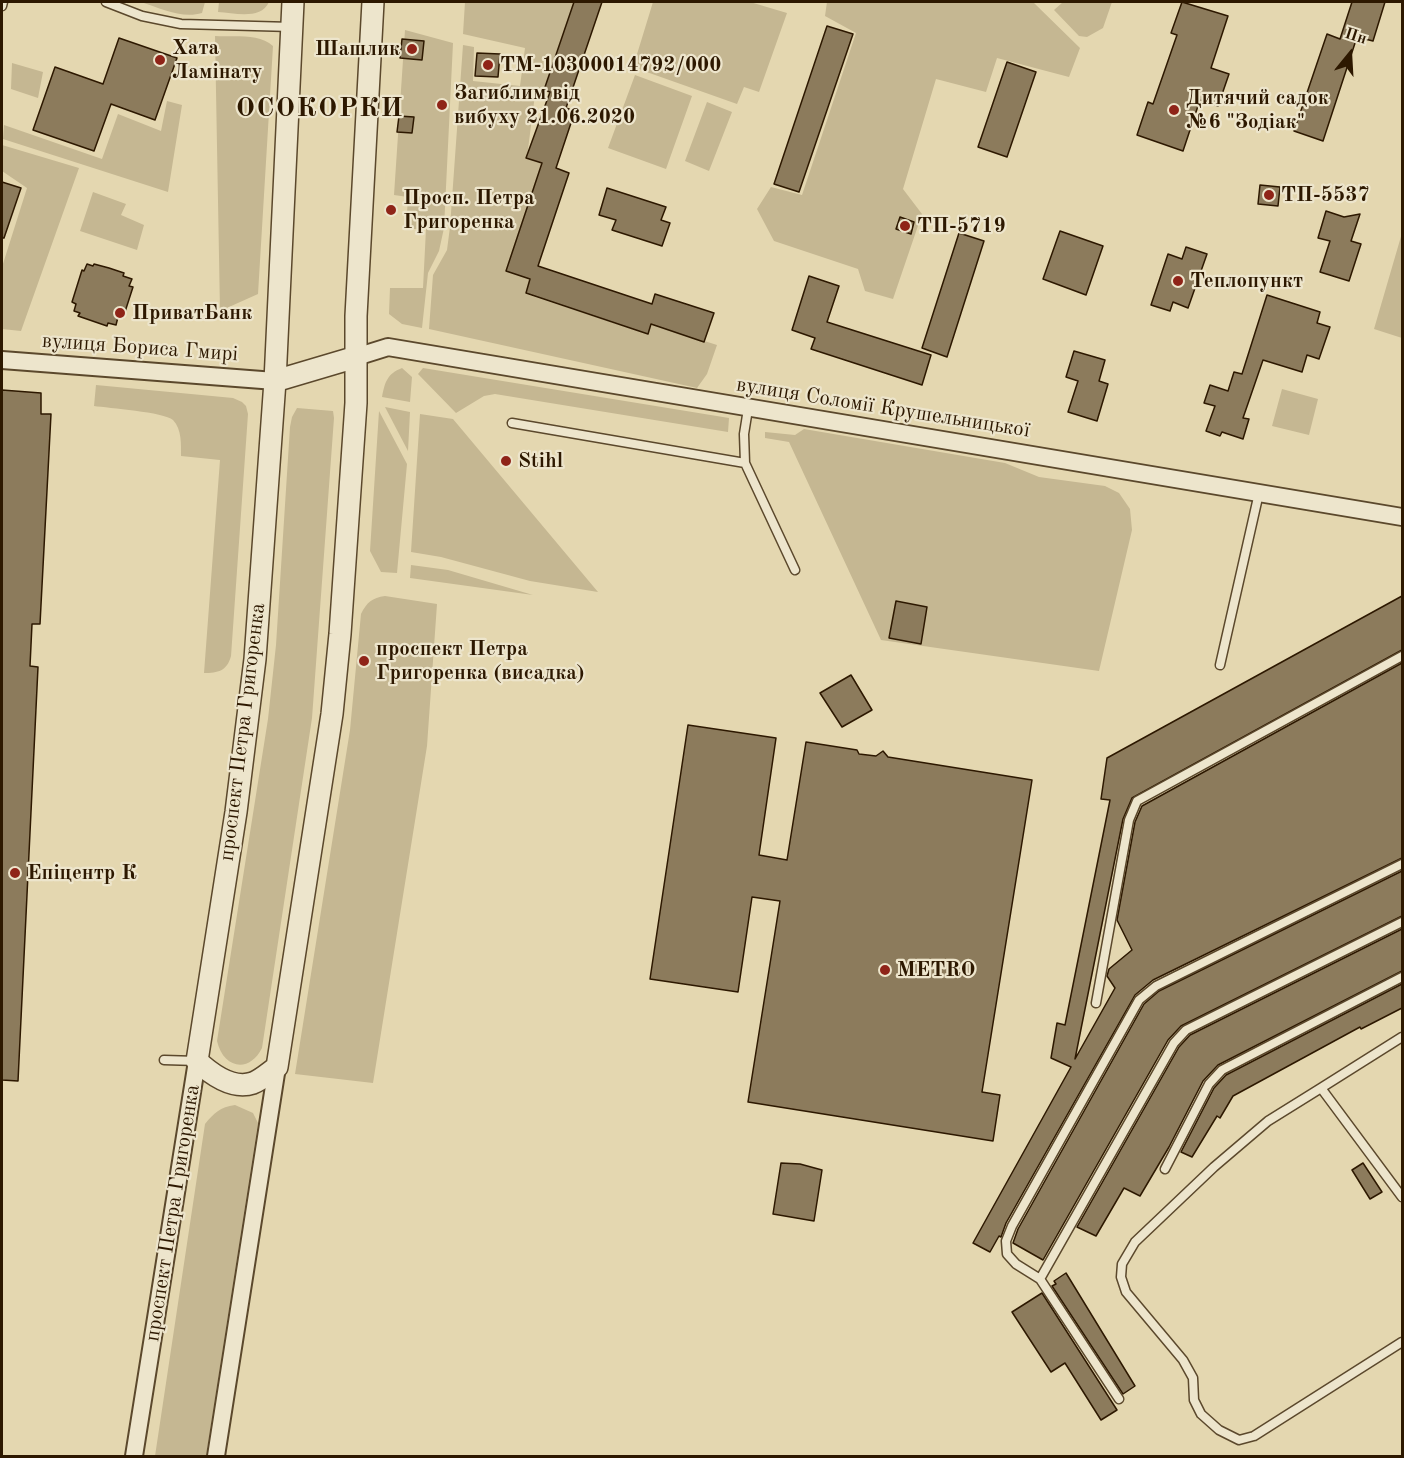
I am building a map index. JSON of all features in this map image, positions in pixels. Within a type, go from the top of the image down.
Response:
[{"type":"street","name":"проспект Петра Григоренка","points":[[134,1456],[249,719],[275,381],[293,2]]},
{"type":"street","points":[[216,1456],[332,714],[348,539],[356,403],[356,316],[373,2]]},
{"type":"street","name":"вулиця Соломії Крушельницької","points":[[356,357],[388,347],[1402,517]]},
{"type":"street","points":[[275,381],[356,357]]},
{"type":"street","name":"вулиця Бориса Гмирі","points":[[2,360],[275,381]]},
{"type":"street","points":[[196,1061],[213,1075],[228,1082],[240,1084],[252,1084],[277,1067]]},
{"type":"lane","points":[[2,6],[3,2]]},
{"type":"lane","points":[[106,2],[142,16],[181,24],[292,27]]},
{"type":"lane","points":[[748,409],[744,434],[745,463],[795,570]]},
{"type":"lane","points":[[512,423],[745,463]]},
{"type":"lane","points":[[1220,665],[1259,492]]},
{"type":"lane","points":[[1096,1003],[1129,820],[1137,801],[1402,656]]},
{"type":"lane","points":[[1119,1400],[1040,1279],[1016,1264],[1007,1254],[1006,1241],[1018,1216],[1139,1000],[1156,986],[1402,864]]},
{"type":"lane","points":[[1040,1279],[1174,1043],[1186,1030],[1402,922]]},
{"type":"lane","points":[[1165,1169],[1209,1084],[1222,1070],[1402,977]]},
{"type":"lane","points":[[1402,1037],[1268,1121],[1206,1174],[1135,1242],[1122,1264],[1121,1277],[1126,1292],[1183,1359],[1193,1378],[1194,1400],[1201,1414],[1219,1430],[1239,1440],[1254,1436],[1402,1342]]},
{"type":"lane","points":[[164,1060],[196,1061]]},
{"type":"lane","points":[[1321,1088],[1402,1197]]},
{"type":"shaded area","points":[[141,2],[205,2],[202,13],[187,15]]},
{"type":"shaded area","points":[[219,2],[269,2],[260,11],[247,14],[218,12]]},
{"type":"shaded area","points":[[465,2],[574,2],[544,90],[536,87],[527,157],[542,163],[506,271],[530,279],[526,294],[647,334],[651,324],[717,345],[707,374],[697,388],[429,329],[433,275],[447,250],[450,227],[463,45],[474,47],[473,81],[520,86],[525,48],[463,34]]},
{"type":"shaded area","points":[[653,2],[750,2],[787,13],[759,92],[744,87],[737,104],[641,70],[634,64]]},
{"type":"shaded area","points":[[827,2],[1033,2],[1080,48],[1069,77],[997,58],[986,92],[936,79],[903,189],[922,214],[893,299],[865,291],[858,269],[774,241],[757,209],[771,187],[802,195],[856,33],[825,16]]},
{"type":"shaded area","points":[[1063,2],[1112,2],[1103,28],[1087,37],[1079,36],[1054,10]]},
{"type":"shaded area","points":[[405,30],[453,43],[444,228],[439,251],[428,273],[422,328],[402,324],[389,314],[390,288],[423,288],[426,229],[406,229],[408,197],[394,195]]},
{"type":"shaded area","points":[[215,36],[254,37],[273,46],[258,294],[220,311]]},
{"type":"shaded area","points":[[12,63],[43,72],[38,98],[11,89]]},
{"type":"shaded area","points":[[635,75],[692,96],[666,169],[608,148]]},
{"type":"shaded area","points":[[167,101],[182,105],[168,192],[3,139],[4,125],[102,159],[118,114],[161,131]]},
{"type":"shaded area","points":[[707,102],[732,112],[709,171],[685,161]]},
{"type":"shaded area","points":[[2,145],[79,168],[21,331],[2,329],[2,267],[27,188],[2,171]]},
{"type":"shaded area","points":[[93,192],[126,204],[121,215],[144,225],[137,250],[80,231]]},
{"type":"shaded area","points":[[1402,233],[1402,338],[1374,329]]},
{"type":"shaded area","points":[[402,368],[412,377],[410,402],[382,397],[388,379]]},
{"type":"shaded area","points":[[423,368],[729,418],[728,432],[495,394],[484,396],[456,413],[418,374]]},
{"type":"shaded area","points":[[96,385],[233,398],[246,406],[248,414],[231,656],[227,665],[221,670],[204,673],[220,460],[181,456],[178,428],[168,417],[94,406]]},
{"type":"shaded area","points":[[1282,389],[1318,399],[1309,435],[1272,426]]},
{"type":"shaded area","points":[[385,407],[410,412],[408,451]]},
{"type":"shaded area","points":[[297,408],[333,411],[334,418],[312,718],[262,1048],[250,1062],[237,1064],[225,1057],[217,1041],[268,719],[276,645],[290,427]]},
{"type":"shaded area","points":[[379,411],[407,464],[397,573],[381,572],[370,551]]},
{"type":"shaded area","points":[[420,414],[453,419],[598,592],[530,581],[441,557],[411,552]]},
{"type":"shaded area","points":[[804,429],[1005,463],[1039,477],[1105,486],[1119,493],[1130,509],[1132,530],[1099,671],[881,640],[789,442],[765,438],[765,432],[795,435]]},
{"type":"shaded area","points":[[411,565],[448,570],[533,595],[410,578]]},
{"type":"shaded area","points":[[385,596],[437,604],[427,746],[373,1083],[295,1074],[350,730],[361,614],[370,601]]},
{"type":"shaded area","points":[[235,1105],[253,1113],[258,1123],[206,1456],[155,1456],[205,1124],[218,1111]]},
{"type":"building","points":[[574,2],[602,2],[566,108],[575,111],[556,168],[569,173],[538,266],[652,304],[655,294],[714,313],[704,342],[651,324],[648,334],[526,293],[530,279],[506,271],[542,163],[526,158],[550,92],[544,90]]},
{"type":"building","points":[[1182,2],[1228,16],[1211,68],[1229,74],[1218,106],[1200,100],[1183,151],[1137,135],[1148,102],[1153,104],[1177,35],[1171,33]]},
{"type":"building","points":[[1352,2],[1385,2],[1373,41],[1357,37],[1323,141],[1294,131],[1327,34],[1340,39]]},
{"type":"building","points":[[827,26],[853,34],[799,192],[774,184]]},
{"type":"building","points":[[119,38],[177,58],[155,120],[111,104],[94,151],[33,130],[55,67],[103,84]]},
{"type":"building","name":"Шашлик","points":[[402,39],[424,41],[422,60],[400,58]]},
{"type":"building","name":"ТМ-10300014792/000","points":[[477,53],[500,54],[498,77],[475,76]]},
{"type":"building","points":[[1007,62],[1036,72],[1007,157],[978,147]]},
{"type":"building","points":[[399,116],[414,117],[412,133],[397,132]]},
{"type":"building","points":[[2,182],[21,188],[4,238],[2,238]]},
{"type":"building","name":"ТП-5537","points":[[1260,185],[1280,187],[1278,206],[1258,204]]},
{"type":"building","points":[[607,188],[666,207],[661,220],[670,223],[662,246],[612,230],[616,220],[599,215]]},
{"type":"building","points":[[1326,211],[1344,217],[1360,214],[1351,241],[1361,244],[1349,281],[1320,272],[1330,241],[1318,238]]},
{"type":"building","name":"ТП-5719","points":[[900,217],[914,222],[911,234],[896,229]]},
{"type":"building","points":[[1060,231],[1103,246],[1086,295],[1043,279]]},
{"type":"building","points":[[959,233],[984,241],[947,357],[922,348]]},
{"type":"building","name":"Теплопункт","points":[[1186,247],[1207,254],[1188,308],[1173,302],[1170,311],[1151,305],[1168,254],[1182,259]]},
{"type":"building","points":[[87,264],[124,273],[123,276],[132,279],[129,286],[133,287],[123,318],[118,317],[116,325],[108,323],[107,326],[78,316],[80,313],[74,311],[76,304],[72,302],[82,270],[84,271]]},
{"type":"building","points":[[809,276],[839,286],[827,322],[931,355],[922,385],[811,349],[815,338],[792,330]]},
{"type":"building","points":[[1267,295],[1320,312],[1317,323],[1330,327],[1319,359],[1307,355],[1302,372],[1263,360],[1243,418],[1249,419],[1243,439],[1222,432],[1220,436],[1206,431],[1215,406],[1204,403],[1210,385],[1228,391],[1234,372],[1242,374]]},
{"type":"building","points":[[1074,351],[1105,360],[1099,381],[1108,384],[1097,421],[1068,412],[1078,381],[1066,377]]},
{"type":"building","name":"Епіцентр К","points":[[2,390],[41,393],[41,414],[51,414],[40,624],[32,624],[30,666],[38,667],[18,1081],[2,1080]]},
{"type":"building","points":[[1402,596],[1402,650],[1132,798],[1123,819],[1075,1059],[1115,988],[1107,976],[1109,969],[1132,950],[1117,920],[1135,822],[1142,806],[1402,663],[1402,858],[1153,980],[1135,995],[1006,1223],[1001,1237],[999,1236],[990,1252],[973,1243],[1071,1067],[1051,1058],[1057,1023],[1065,1025],[1110,800],[1101,799],[1107,758]]},
{"type":"building","points":[[896,601],[927,607],[921,644],[889,638]]},
{"type":"building","points":[[851,675],[872,710],[842,727],[820,693]]},
{"type":"building","name":"METRO","points":[[688,725],[776,738],[759,855],[787,860],[806,742],[857,750],[859,754],[876,756],[883,751],[888,757],[1032,780],[982,1092],[1000,1095],[993,1141],[748,1102],[780,901],[752,897],[738,992],[650,979]]},
{"type":"building","points":[[1402,871],[1402,916],[1181,1026],[1168,1040],[1043,1260],[1013,1243],[1018,1229],[1144,1004],[1159,991]]},
{"type":"building","points":[[1402,929],[1402,971],[1218,1065],[1203,1081],[1169,1147],[1140,1196],[1124,1188],[1096,1236],[1077,1227],[1179,1047],[1190,1035]]},
{"type":"building","points":[[1402,984],[1402,1008],[1361,1029],[1360,1027],[1233,1096],[1220,1118],[1217,1116],[1192,1157],[1181,1152],[1214,1088],[1226,1075]]},
{"type":"building","points":[[781,1163],[800,1164],[822,1170],[814,1221],[773,1214]]},
{"type":"building","points":[[1363,1163],[1382,1192],[1370,1199],[1352,1170]]},
{"type":"building","points":[[1066,1273],[1135,1386],[1123,1394],[1052,1286],[1056,1284],[1054,1281]]},
{"type":"building","points":[[1042,1293],[1117,1410],[1101,1420],[1065,1363],[1051,1372],[1012,1312]]},
{"type":"place","name":"Шашлик","points":[[412,49]]},
{"type":"place","name":"Хата Ламінату","points":[[160,60]]},
{"type":"place","name":"ТМ-10300014792/000","points":[[488,65]]},
{"type":"place","name":"Загиблим від вибуху 21.06.2020","points":[[442,105]]},
{"type":"place","name":"Дитячий садок №6 \"Зодіак\"","points":[[1174,110]]},
{"type":"place","name":"ТП-5537","points":[[1269,195]]},
{"type":"place","name":"Просп. Петра Григоренка","points":[[391,210]]},
{"type":"place","name":"ТП-5719","points":[[905,226]]},
{"type":"place","name":"Теплопункт","points":[[1178,281]]},
{"type":"place","name":"ПриватБанк","points":[[120,313]]},
{"type":"place","name":"Stihl","points":[[506,461]]},
{"type":"place","name":"проспект Петра Григоренка (висадка)","points":[[364,661]]},
{"type":"place","name":"Епіцентр К","points":[[15,873]]},
{"type":"place","name":"METRO","points":[[885,970]]},
{"type":"district","name":"ОСОКОРКИ","points":[[320,109]]}]
